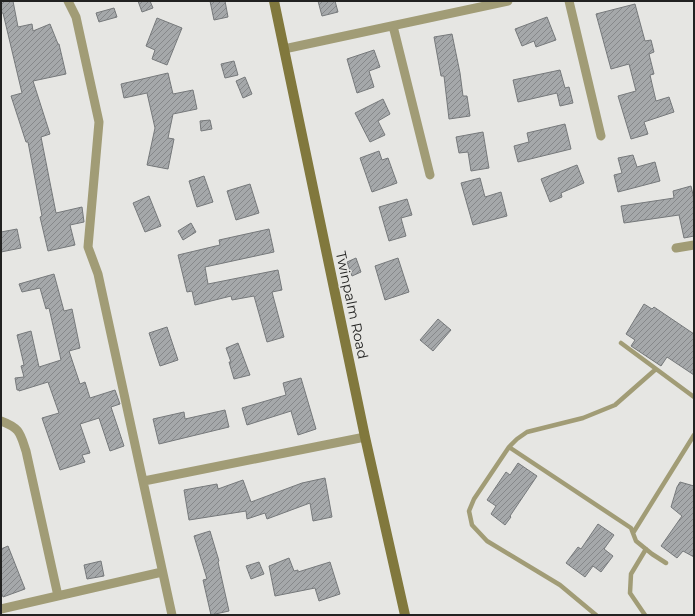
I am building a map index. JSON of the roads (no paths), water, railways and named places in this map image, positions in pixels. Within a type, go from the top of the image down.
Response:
[{"type":"main road","name":"Twinpalm Road","points":[[274,1],[365,437],[404,615]]},
{"type":"street","points":[[68,1],[76,17],[99,122],[88,247],[98,274],[172,615]]},
{"type":"street","points":[[284,49],[508,1]]},
{"type":"street","points":[[569,1],[601,136]]},
{"type":"street","points":[[393,26],[430,175]]},
{"type":"street","points":[[676,248],[694,245]]},
{"type":"street","points":[[1,421],[14,426],[21,436],[26,451],[58,596]]},
{"type":"street","points":[[144,481],[365,437]]},
{"type":"street","points":[[1,609],[162,572]]},
{"type":"lane","points":[[621,343],[694,396]]},
{"type":"lane","points":[[596,615],[560,585],[487,541],[472,525],[469,511],[474,499],[509,448],[517,439],[527,432],[584,418],[615,405],[656,369]]},
{"type":"lane","points":[[633,533],[694,435]]},
{"type":"lane","points":[[509,448],[630,528],[636,541],[666,562]]},
{"type":"lane","points":[[645,615],[630,593],[631,574],[646,548]]}]
